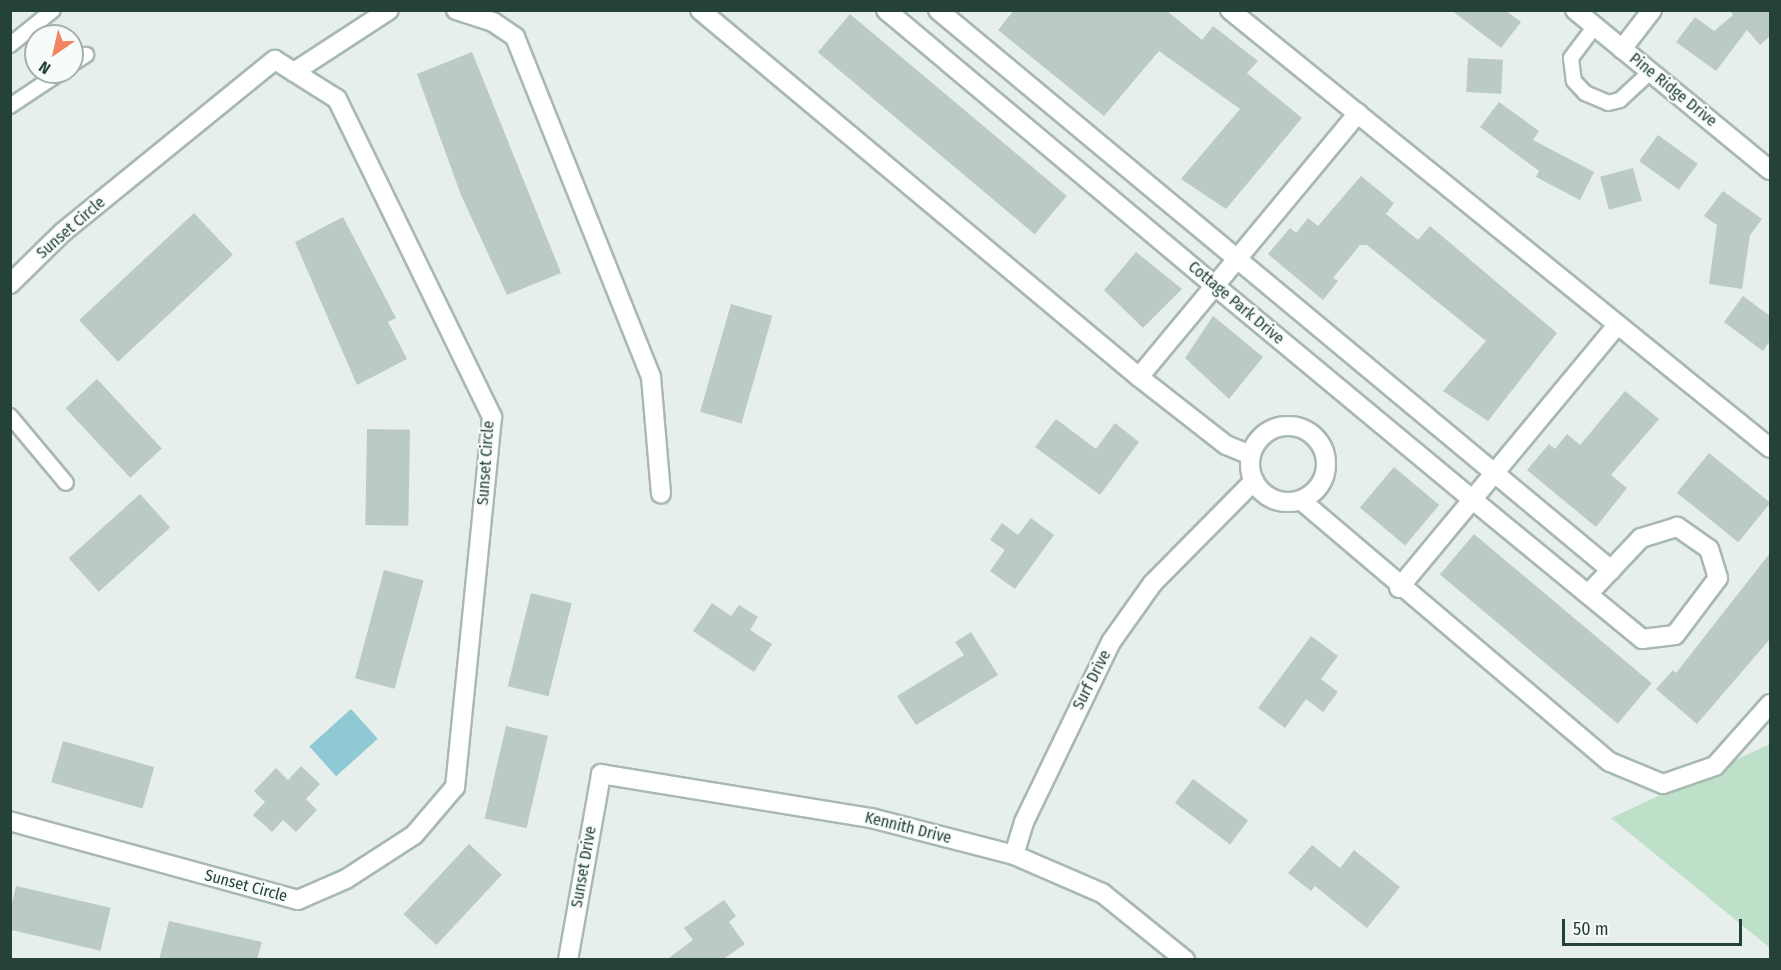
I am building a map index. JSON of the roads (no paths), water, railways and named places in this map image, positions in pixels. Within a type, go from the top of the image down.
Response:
[{"type":"street","points":[[294,72],[389,10]]},
{"type":"street","points":[[456,10],[493,21],[515,37],[651,377],[661,494]]},
{"type":"street","points":[[700,10],[1139,377],[1226,446],[1251,456]]},
{"type":"street","name":"Cottage Park Drive","points":[[886,10],[1642,639],[1675,635],[1718,578],[1709,549],[1677,527],[1641,538],[1588,594]]},
{"type":"street","points":[[938,10],[1611,570]]},
{"type":"street","points":[[1230,10],[1770,448]]},
{"type":"street","name":"Pine Ridge Drive","points":[[1575,10],[1770,170]]},
{"type":"street","points":[[1622,49],[1652,10]]},
{"type":"street","name":"Sunset Circle","points":[[10,284],[63,232],[275,60],[338,99],[492,417],[454,787],[414,835],[346,879],[298,900],[10,821]]},
{"type":"street","points":[[1139,377],[1358,113]]},
{"type":"street","points":[[1399,588],[1617,325]]},
{"type":"street","points":[[1303,502],[1326,469],[1321,444],[1313,434],[1276,428],[1264,434],[1251,456],[1254,481],[1271,498],[1303,502],[1399,588],[1610,762],[1663,784],[1716,766],[1770,704]]},
{"type":"street","name":"Surf Drive","points":[[1014,855],[1024,822],[1111,642],[1153,583],[1204,526],[1254,481]]},
{"type":"street","name":"Kennith Drive","points":[[601,774],[871,818],[1014,855],[1102,892],[1185,960]]},
{"type":"street","name":"Sunset Drive","points":[[568,960],[601,774]]},
{"type":"lane","points":[[10,45],[53,10]]},
{"type":"lane","points":[[1595,26],[1571,58],[1574,81],[1585,93],[1608,103],[1620,100],[1650,72]]},
{"type":"lane","points":[[10,106],[43,84]]},
{"type":"lane","points":[[10,416],[66,483]]},
{"type":"water","points":[[351,709],[378,739],[336,776],[309,746]]}]
